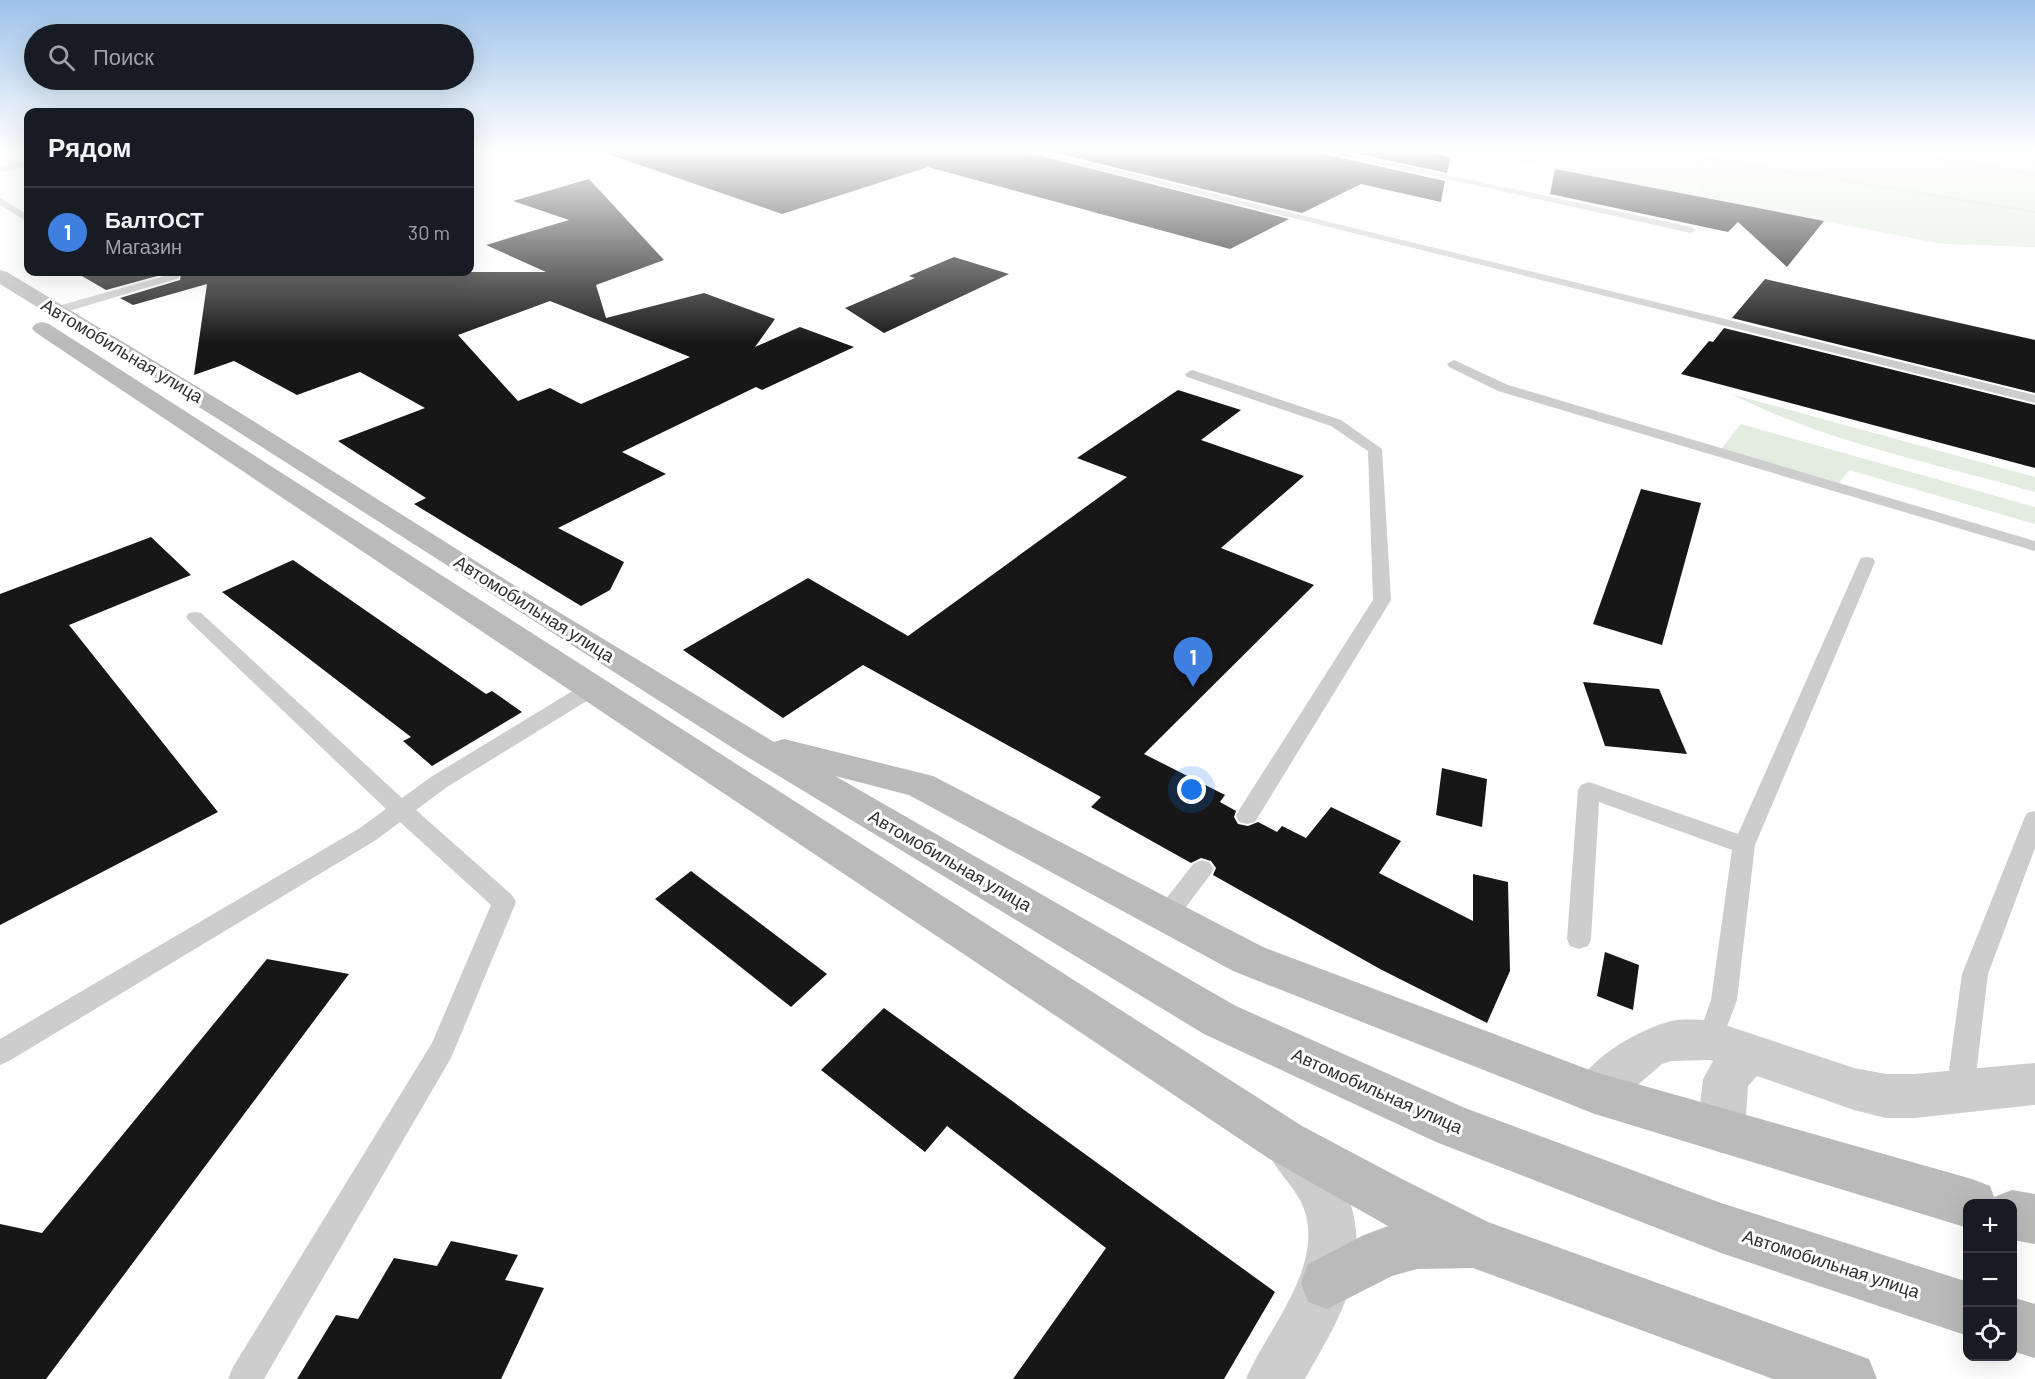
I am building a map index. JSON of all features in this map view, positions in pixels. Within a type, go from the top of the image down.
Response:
[{"type":"main road","name":"Автомобильная улица","points":[[0,276],[226,414],[748,742],[1220,1020],[1453,1126],[1721,1228],[1963,1307]]},
{"type":"main road","name":"Автомобильная улица","points":[[0,300],[1285,1142],[1384,1197],[1477,1244],[1849,1379]]},
{"type":"main road","points":[[748,742],[920,785],[1248,959],[1595,1093],[1963,1200]]},
{"type":"main road","points":[[2017,1216],[2035,1219]]},
{"type":"main road","points":[[1327,1283],[1382,1253],[1417,1243],[1477,1244]]},
{"type":"main road","points":[[2017,1325],[2035,1331]]},
{"type":"street","points":[[1595,1093],[1646,1050],[1670,1041],[1728,1047],[1854,1089],[1886,1096],[1915,1096],[2035,1084]]},
{"type":"street","points":[[1721,1130],[1728,1047]]},
{"type":"street","points":[[1274,1379],[1327,1283],[1334,1224],[1321,1189],[1285,1142]]},
{"type":"lane","points":[[1281,213],[2035,399]]},
{"type":"lane","points":[[1614,213],[1692,230]]},
{"type":"lane","points":[[55,310],[175,276]]},
{"type":"lane","points":[[1454,364],[1503,388],[2035,546]]},
{"type":"lane","points":[[1192,374],[1336,423],[1375,449],[1383,600],[1247,816]]},
{"type":"lane","points":[[1728,1047],[1724,1000],[1744,845],[1868,562]]},
{"type":"lane","points":[[195,617],[401,810],[504,902],[442,1050],[245,1379]]},
{"type":"lane","points":[[0,1053],[368,834],[439,782],[591,689]]},
{"type":"lane","points":[[1579,939],[1589,790],[1744,845]]},
{"type":"lane","points":[[1960,1092],[1975,974],[2035,819]]},
{"type":"lane","points":[[1167,916],[1202,869]]},
{"type":"shaded area","points":[[1784,213],[2035,213],[2035,247],[1943,244]]},
{"type":"shaded area","points":[[1731,394],[2035,477],[2035,492],[1842,438],[1767,411]]},
{"type":"shaded area","points":[[1741,424],[2035,507],[2035,524],[1849,470],[1839,483],[1721,449]]},
{"type":"building","points":[[549,213],[621,213],[664,260],[596,285],[606,318],[704,293],[775,319],[755,347],[800,327],[854,347],[762,390],[756,387],[622,452],[666,474],[558,528],[624,562],[610,590],[581,606],[414,504],[426,498],[338,441],[425,408],[360,372],[297,395],[234,361],[194,375],[207,284],[133,305],[120,298],[180,280],[181,276],[474,276],[474,272],[546,272],[486,245],[569,220]],"holes":[[[550,301],[690,357],[581,404],[550,388],[518,401],[458,335]]]},
{"type":"building","points":[[1099,213],[1267,213],[1289,219],[1230,249]]},
{"type":"building","points":[[1641,213],[1784,213],[1824,221],[1787,267],[1738,222],[1728,232]]},
{"type":"building","points":[[954,257],[1009,274],[884,333],[845,308],[915,278],[909,276]]},
{"type":"building","points":[[82,276],[157,276],[106,290]]},
{"type":"building","points":[[1765,279],[2035,340],[2035,393],[1732,318]]},
{"type":"building","points":[[1724,328],[2035,405],[2035,468],[1681,374],[1709,341],[1713,342]]},
{"type":"building","points":[[1178,390],[1241,410],[1201,440],[1304,476],[1221,548],[1314,585],[1144,754],[1225,795],[1220,802],[1236,811],[1234,817],[1238,824],[1248,826],[1258,822],[1277,832],[1282,826],[1306,838],[1331,807],[1401,841],[1379,873],[1473,921],[1473,874],[1508,882],[1510,971],[1487,1023],[1380,969],[1213,875],[1216,868],[1211,861],[1201,858],[1191,863],[1091,807],[1101,797],[863,665],[783,718],[683,650],[808,578],[908,636],[1127,477],[1077,458]]},
{"type":"building","points":[[1641,489],[1701,503],[1662,645],[1593,624]]},
{"type":"building","points":[[151,537],[191,575],[69,625],[218,812],[0,925],[0,594]]},
{"type":"building","points":[[293,560],[486,694],[492,691],[522,712],[432,766],[403,741],[411,737],[222,592]]},
{"type":"building","points":[[1583,682],[1659,689],[1687,754],[1605,746]]},
{"type":"building","points":[[1442,768],[1487,779],[1482,827],[1436,815]]},
{"type":"building","points":[[691,871],[827,974],[791,1007],[655,899]]},
{"type":"building","points":[[1605,952],[1639,965],[1633,1010],[1597,996]]},
{"type":"building","points":[[267,959],[349,974],[46,1379],[0,1379],[0,1224],[42,1233]]},
{"type":"building","points":[[884,1008],[1275,1292],[1224,1379],[1013,1379],[1106,1248],[947,1126],[925,1152],[821,1070]]},
{"type":"building","points":[[451,1241],[518,1255],[505,1280],[544,1288],[501,1379],[297,1379],[336,1315],[358,1319],[394,1258],[437,1266]]},
{"type":"place","name":"БалтОСТ","points":[[1193,687]]}]
